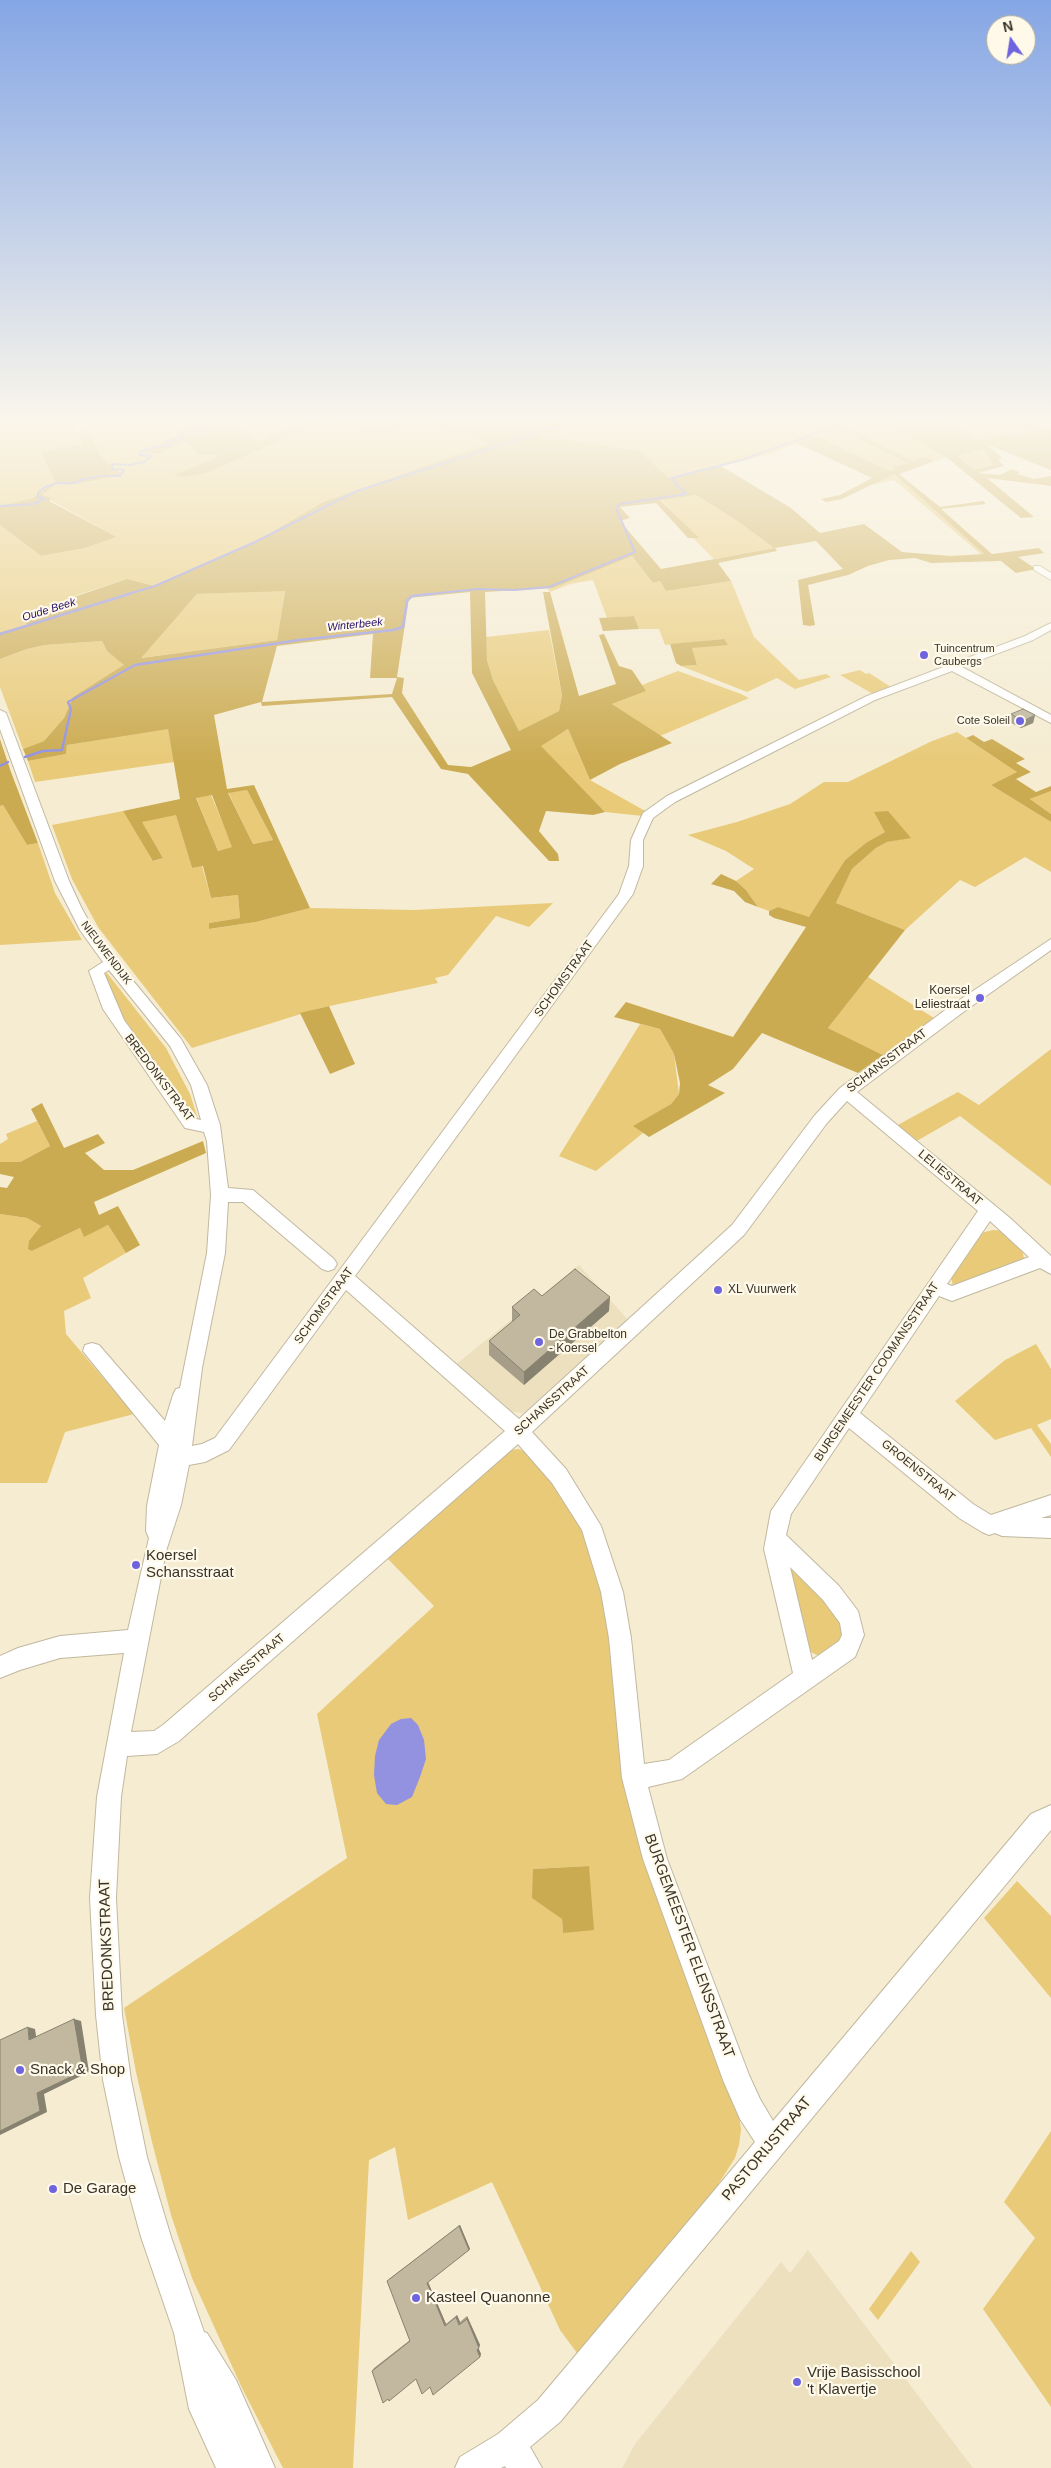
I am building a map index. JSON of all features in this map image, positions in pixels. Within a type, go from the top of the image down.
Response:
[{"type":"street","points":[[1037,568],[1051,577]]},
{"type":"street","name":"SCHOMSTRAAT","points":[[173,1452],[205,1453],[222,1444],[336,1271],[626,894],[636,866],[637,840],[647,816],[671,799],[871,698],[953,667],[1051,626]]},
{"type":"street","points":[[953,667],[1051,720]]},
{"type":"street","name":"NIEUWENDIJK","points":[[0,713],[66,890],[87,930],[176,1043],[199,1085],[212,1125]]},
{"type":"street","name":"SCHANSSTRAAT","points":[[117,1745],[157,1742],[171,1733],[519,1432],[738,1230],[767,1194],[820,1119],[846,1092],[956,1009],[1051,943]]},
{"type":"street","name":"BREDONKSTRAAT","points":[[111,962],[96,971],[110,1009],[118,1023],[191,1124],[200,1126],[212,1125],[220,1195],[216,1253],[173,1452],[171,1505],[155,1550],[136,1641],[109,1797],[104,1880],[104,1951],[117,2080],[133,2157],[156,2237],[189,2333],[205,2409],[232,2468]]},
{"type":"street","name":"LELIESTRAAT","points":[[846,1092],[988,1210],[1047,1263]]},
{"type":"street","name":"BURGEMEESTER ELENSSTRAAT","points":[[220,1195],[247,1196],[336,1271],[519,1432],[559,1476],[591,1526],[612,1592],[620,1638],[634,1778],[656,1859],[694,1967],[740,2087],[750,2108],[772,2144]]},
{"type":"street","name":"BURGEMEESTER COOMANSSTRAAT","points":[[805,1678],[780,1572],[775,1538],[781,1511],[988,1210]]},
{"type":"street","points":[[935,1287],[952,1294],[1047,1263]]},
{"type":"street","points":[[92,1350],[138,1403],[173,1452]]},
{"type":"street","name":"GROENSTRAAT","points":[[848,1415],[907,1460],[966,1511],[989,1525],[1051,1528]]},
{"type":"street","points":[[989,1525],[1051,1505]]},
{"type":"street","points":[[634,1778],[674,1771],[847,1649],[853,1635],[850,1618],[831,1593],[775,1538]]},
{"type":"street","points":[[0,1667],[18,1659],[60,1647],[136,1641]]},
{"type":"street","name":"PASTORIJSTRAAT","points":[[471,2468],[517,2456],[549,2411],[772,2144],[1040,1824],[1051,1817]]},
{"type":"street","name":"BREDONKSTRAAT","points":[[189,2333],[225,2391],[259,2468]]},
{"type":"shaded area","points":[[0,532],[9,532],[41,556],[85,548],[117,537],[108,532],[272,532],[255,542],[155,586],[127,579],[71,597],[76,606],[24,616],[28,625],[0,632]]},
{"type":"shaded area","points":[[9,532],[108,532],[117,537],[85,548],[41,556]]},
{"type":"shaded area","points":[[272,532],[630,532],[661,569],[774,548],[753,532],[875,532],[902,552],[951,556],[984,554],[959,532],[967,532],[992,554],[1039,548],[1044,553],[1018,557],[1036,569],[1016,573],[1001,561],[931,563],[915,558],[889,560],[868,566],[848,575],[808,585],[815,625],[810,626],[803,625],[798,580],[843,569],[816,541],[775,548],[777,551],[718,563],[731,581],[666,591],[660,581],[653,583],[632,556],[553,588],[485,592],[487,660],[493,680],[519,731],[559,711],[562,695],[543,592],[550,592],[579,696],[616,684],[599,635],[604,634],[619,666],[632,670],[646,691],[612,704],[672,743],[620,764],[590,780],[568,729],[541,746],[605,812],[593,815],[546,811],[539,831],[558,854],[559,861],[549,861],[468,774],[441,769],[392,697],[262,706],[261,702],[214,715],[227,789],[254,785],[310,908],[256,922],[209,929],[209,923],[240,918],[238,895],[211,898],[203,866],[192,868],[176,815],[142,822],[163,858],[153,861],[123,811],[180,799],[168,729],[67,745],[66,754],[28,761],[23,749],[44,741],[64,718],[73,697],[124,665],[107,651],[102,641],[45,645],[27,649],[0,659],[0,632],[27,625],[23,617],[75,607],[71,598],[127,579],[155,586],[255,542]],"holes":[[[285,591],[277,640],[141,658],[197,594]],[[470,592],[472,673],[511,750],[471,767],[448,765],[402,693],[404,678],[397,677],[409,598]],[[373,634],[370,678],[397,678],[392,694],[262,702],[277,646]],[[247,790],[273,840],[253,844],[228,793]],[[212,795],[232,847],[218,851],[196,798]]]},
{"type":"shaded area","points":[[683,532],[693,532],[699,538],[688,538]]},
{"type":"shaded area","points":[[692,532],[753,532],[774,548],[714,559],[693,538],[698,538]]},
{"type":"shaded area","points":[[955,532],[959,532],[985,555],[982,555]]},
{"type":"shaded area","points":[[632,556],[653,583],[660,581],[666,591],[731,581],[754,637],[799,680],[826,674],[831,677],[795,689],[777,678],[747,692],[681,666],[697,665],[692,648],[724,639],[665,645],[659,629],[639,629],[634,616],[607,618],[593,580],[570,584],[550,592],[547,588]]},
{"type":"shaded area","points":[[285,590],[277,640],[140,658],[197,594]]},
{"type":"shaded area","points":[[634,616],[639,629],[603,631],[599,618]]},
{"type":"shaded area","points":[[549,630],[562,695],[559,711],[519,731],[493,680],[487,660],[486,637]]},
{"type":"shaded area","points":[[724,639],[728,645],[692,648],[697,665],[681,666],[676,663],[670,644]]},
{"type":"shaded area","points":[[102,641],[107,651],[125,665],[73,697],[64,718],[44,741],[23,749],[0,687],[0,659],[27,649],[45,645]]},
{"type":"shaded area","points":[[860,670],[866,674],[869,673],[891,687],[873,694],[840,675]]},
{"type":"shaded area","points":[[678,671],[749,698],[660,736],[612,704],[645,691],[642,685]]},
{"type":"shaded area","points":[[168,728],[174,762],[35,782],[28,761],[66,754],[67,745]]},
{"type":"shaded area","points":[[568,729],[590,780],[647,812],[643,816],[605,812],[540,746]]},
{"type":"shaded area","points":[[957,732],[1018,772],[991,785],[1051,822],[1051,872],[1025,857],[975,887],[960,880],[905,930],[836,903],[852,869],[876,848],[887,842],[911,837],[885,832],[867,842],[845,860],[809,918],[778,907],[769,911],[758,907],[746,890],[736,881],[754,869],[726,851],[688,835],[737,822],[790,804],[824,782],[848,782],[932,741]]},
{"type":"shaded area","points":[[973,735],[984,742],[992,739],[1025,759],[1016,763],[1031,772],[1016,779],[1036,792],[1051,786],[1051,791],[1030,799],[1051,814],[1051,822],[991,785],[1017,772],[966,738]]},
{"type":"shaded area","points":[[0,739],[38,843],[27,845],[3,805],[0,806]]},
{"type":"shaded area","points":[[247,790],[273,840],[253,844],[228,792]]},
{"type":"shaded area","points":[[1051,791],[1051,814],[1030,799]]},
{"type":"shaded area","points":[[211,795],[233,847],[218,851],[196,797]]},
{"type":"shaded area","points":[[3,805],[27,845],[38,843],[55,893],[82,940],[0,945],[0,806]]},
{"type":"shaded area","points":[[123,811],[154,861],[163,858],[141,821],[176,814],[192,868],[202,866],[211,898],[238,895],[240,918],[209,923],[210,929],[256,922],[310,908],[414,910],[553,903],[529,927],[496,916],[448,975],[435,978],[438,983],[320,1008],[192,1048],[98,927],[72,879],[52,825]]},
{"type":"shaded area","points":[[888,811],[911,838],[887,842],[876,848],[852,869],[836,903],[905,930],[828,1028],[883,1055],[858,1073],[762,1033],[733,1069],[708,1085],[725,1093],[649,1137],[633,1126],[671,1104],[679,1094],[680,1083],[674,1054],[660,1029],[614,1017],[626,1002],[733,1037],[806,927],[774,918],[769,915],[769,911],[778,907],[809,917],[845,860],[867,842],[885,832],[874,812]]},
{"type":"shaded area","points":[[721,874],[736,881],[746,890],[758,907],[745,902],[734,891],[711,884]]},
{"type":"shaded area","points":[[107,973],[166,1048],[190,1094],[199,1122],[193,1120],[127,1030],[103,975]]},
{"type":"shaded area","points":[[868,977],[934,1018],[883,1055],[828,1028]]},
{"type":"shaded area","points":[[329,1006],[355,1064],[330,1074],[300,1013]]},
{"type":"shaded area","points":[[640,1024],[660,1029],[674,1054],[679,1094],[671,1104],[634,1126],[643,1133],[596,1171],[559,1156]]},
{"type":"shaded area","points":[[1051,1049],[1051,1186],[960,1116],[915,1142],[896,1126],[958,1092],[979,1105]]},
{"type":"shaded area","points":[[42,1103],[64,1148],[98,1134],[105,1143],[85,1153],[104,1170],[133,1170],[203,1141],[206,1153],[94,1202],[99,1215],[118,1206],[140,1245],[126,1253],[108,1225],[84,1237],[80,1228],[32,1251],[28,1249],[29,1241],[41,1226],[27,1218],[0,1214],[0,1187],[7,1188],[14,1177],[0,1174],[0,1162],[20,1162],[50,1146],[31,1109]]},
{"type":"shaded area","points":[[37,1121],[50,1146],[20,1162],[0,1162],[0,1144],[8,1139],[6,1134]]},
{"type":"shaded area","points":[[0,1214],[27,1218],[41,1226],[32,1251],[80,1228],[84,1236],[108,1225],[126,1253],[83,1278],[91,1298],[64,1311],[66,1334],[134,1414],[65,1432],[47,1483],[0,1483]]},
{"type":"shaded area","points":[[993,1230],[1005,1231],[1022,1248],[1024,1259],[1020,1263],[953,1286],[951,1277],[981,1233]]},
{"type":"shaded area","points":[[579,1265],[630,1322],[524,1413],[513,1412],[454,1366]]},
{"type":"shaded area","points":[[1036,1344],[1051,1369],[1051,1419],[1037,1425],[1051,1444],[1051,1457],[1031,1428],[995,1440],[955,1401],[1005,1360]]},
{"type":"shaded area","points":[[519,1449],[527,1453],[553,1480],[581,1525],[606,1601],[616,1707],[739,2115],[741,2130],[739,2145],[735,2158],[712,2194],[577,2353],[560,2330],[492,2182],[408,2220],[395,2147],[369,2160],[353,2468],[283,2468],[242,2388],[192,2278],[171,2215],[152,2142],[124,2008],[347,1858],[317,1714],[434,1606],[385,1556],[510,1450]],"holes":[[[589,1866],[563,1933],[562,1919],[533,1869]]]},
{"type":"shaded area","points":[[793,1568],[843,1622],[843,1639],[819,1656],[811,1652],[808,1645],[789,1571]]},
{"type":"shaded area","points":[[589,1866],[594,1930],[563,1933],[562,1919],[532,1898],[533,1869]]},
{"type":"shaded area","points":[[1017,1881],[1051,1916],[1051,1998],[984,1918]]},
{"type":"shaded area","points":[[1051,2131],[1051,2407],[983,2309],[1035,2238],[1004,2202]]},
{"type":"shaded area","name":"Vrije Basisschool 't Klavertje","points":[[808,2250],[973,2468],[622,2468],[635,2444],[781,2262],[790,2273]]},
{"type":"shaded area","points":[[911,2251],[920,2262],[878,2320],[869,2309]]},
{"type":"water","points":[[411,1718],[418,1725],[424,1740],[426,1759],[412,1797],[397,1805],[386,1804],[377,1793],[374,1775],[375,1756],[379,1740],[391,1724],[401,1719]]},
{"type":"building","points":[[1023,709],[1035,715],[1023,721],[1011,714]]},
{"type":"building","name":"De Grabbelton - Koersel","points":[[575,1269],[610,1297],[524,1372],[489,1341],[520,1315],[512,1307],[534,1289],[542,1296]]},
{"type":"building","points":[[74,2019],[83,2071],[37,2093],[40,2111],[0,2131],[0,2040],[28,2027],[29,2040]]},
{"type":"building","name":"Kasteel Quanonne","points":[[459,2226],[469,2250],[427,2283],[445,2326],[456,2317],[459,2325],[467,2319],[479,2348],[477,2350],[480,2357],[433,2395],[430,2387],[422,2394],[416,2379],[389,2401],[388,2399],[383,2403],[372,2371],[410,2341],[387,2281]]},
{"type":"waterway","name":"Oude Beek","points":[[125,595],[155,586],[275,532]]},
{"type":"waterway","name":"Winterbeek","points":[[420,595],[478,589],[515,590],[549,587],[635,552],[626,532]]},
{"type":"waterway","name":"Oude Beek","points":[[0,634],[129,594]]},
{"type":"waterway","name":"Winterbeek","points":[[25,757],[43,751],[62,750],[71,709],[68,702],[135,665],[299,640],[393,630],[403,627],[407,601],[412,596],[432,594]]},
{"type":"waterway","name":"Winterbeek","points":[[0,766],[8,762]]},
{"type":"place","name":"Tuincentrum Caubergs","points":[[924,655]]},
{"type":"place","name":"Cote Soleil","points":[[1020,721]]},
{"type":"place","name":"Koersel Leliestraat","points":[[980,998]]},
{"type":"place","name":"XL Vuurwerk","points":[[718,1290]]},
{"type":"place","name":"De Grabbelton - Koersel","points":[[539,1342]]},
{"type":"place","name":"Koersel Schansstraat","points":[[136,1565]]},
{"type":"place","name":"Snack & Shop","points":[[20,2070]]},
{"type":"place","name":"De Garage","points":[[53,2189]]},
{"type":"place","name":"Kasteel Quanonne","points":[[416,2298]]},
{"type":"place","name":"Vrije Basisschool 't Klavertje","points":[[797,2382]]}]
